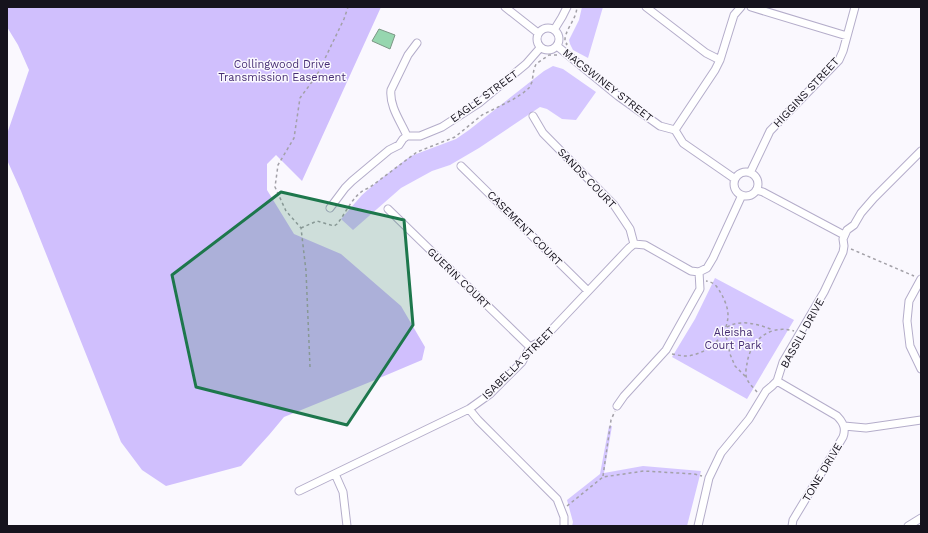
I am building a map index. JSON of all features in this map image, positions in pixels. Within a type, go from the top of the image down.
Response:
[{"type":"street","points":[[505,7],[538,33]]},
{"type":"street","points":[[554,30],[567,7]]},
{"type":"street","points":[[646,7],[706,53],[720,60]]},
{"type":"street","points":[[735,179],[684,143],[675,130],[715,70],[720,60],[734,15],[741,7]]},
{"type":"street","points":[[751,7],[847,36]]},
{"type":"street","name":"HIGGINS STREET","points":[[750,173],[770,131],[839,60],[855,7]]},
{"type":"street","points":[[547,28],[554,30],[559,36],[557,46],[547,51],[540,48],[537,42],[538,33],[547,28]]},
{"type":"street","points":[[330,208],[352,181],[389,150],[399,145],[407,136],[392,104],[390,96],[391,90],[408,55],[417,43]]},
{"type":"street","name":"MACSWINEY STREET","points":[[557,46],[618,96],[660,126],[675,130]]},
{"type":"street","name":"EAGLE STREET","points":[[407,136],[420,136],[442,127],[479,102],[526,64],[540,48]]},
{"type":"street","name":"SANDS COURT","points":[[533,116],[543,133],[614,205],[630,229],[634,244]]},
{"type":"street","points":[[756,190],[763,192],[844,235],[847,230],[854,225],[861,212],[921,151]]},
{"type":"street","name":"CASEMENT COURT","points":[[461,166],[588,291]]},
{"type":"street","points":[[743,172],[750,173],[757,181],[756,190],[750,195],[742,195],[734,186],[735,179],[743,172]]},
{"type":"street","points":[[634,244],[645,245],[691,271],[700,272],[707,268],[713,258],[742,195]]},
{"type":"street","name":"GUERIN COURT","points":[[388,209],[530,348]]},
{"type":"street","name":"BASSILI DRIVE","points":[[698,526],[709,478],[721,454],[749,419],[763,395],[776,381],[783,362],[824,292],[843,252],[844,235]]},
{"type":"street","name":"ISABELLA STREET","points":[[298,491],[469,409],[490,394],[522,362],[530,348],[541,341],[634,244]]},
{"type":"street","points":[[618,406],[624,396],[666,350],[700,289],[700,272]]},
{"type":"street","points":[[918,278],[909,302],[907,321],[910,346],[921,369]]},
{"type":"street","points":[[776,381],[837,416],[842,421],[844,426],[866,428],[921,420]]},
{"type":"street","points":[[469,409],[478,420],[557,499],[564,517],[564,526]]},
{"type":"street","name":"TONE DRIVE","points":[[792,526],[793,520],[843,437],[845,432],[844,426]]},
{"type":"street","points":[[335,474],[343,492],[347,526]]},
{"type":"street","points":[[908,526],[921,518]]},
{"type":"path","points":[[310,367],[306,271],[301,228],[286,211],[276,187],[278,166],[294,138],[300,98],[317,75],[344,19],[348,7]]},
{"type":"path","points":[[301,228],[316,221],[334,226],[342,216]]},
{"type":"path","points":[[844,246],[918,278]]},
{"type":"path","points":[[666,350],[671,354],[685,356],[704,351],[714,344],[727,327],[728,314],[726,302],[711,281],[700,281]]},
{"type":"path","points":[[727,327],[732,324],[748,323],[764,326],[773,330]]},
{"type":"path","points":[[747,378],[747,362],[750,351],[756,340],[773,330],[787,329],[799,334]]},
{"type":"path","points":[[725,331],[730,354],[735,366],[747,378],[756,391],[763,395]]},
{"type":"path","points":[[603,477],[611,420],[618,406]]},
{"type":"path","points":[[562,510],[603,477],[644,471],[694,474],[709,478]]},
{"type":"highlighted area","points":[[281,192],[404,220],[413,325],[347,425],[196,387],[172,275]]},
{"type":"green space","name":"Collingwood Drive Transmission Easement","points":[[7,7],[381,7],[302,181],[276,155],[267,164],[267,190],[294,234],[341,254],[401,306],[425,347],[422,360],[284,417],[241,466],[166,486],[142,470],[121,442],[21,191],[7,160],[7,134],[29,70],[18,45],[7,27]]},
{"type":"green space","points":[[582,7],[603,7],[588,58],[573,50],[569,40],[579,20]]},
{"type":"green space","points":[[553,66],[563,69],[596,92],[576,120],[562,119],[547,109],[540,107],[479,148],[450,165],[432,171],[401,188],[353,230],[341,219],[362,195],[404,161],[411,156],[456,139],[544,71]]},
{"type":"green space","name":"Aleisha Court Park","points":[[715,278],[794,320],[747,399],[672,357],[695,319]]},
{"type":"green space","points":[[609,426],[612,426],[604,473],[643,466],[701,471],[687,526],[572,526],[573,522],[567,500],[600,474]]},
{"type":"building","points":[[379,29],[395,35],[390,49],[372,41]]}]
